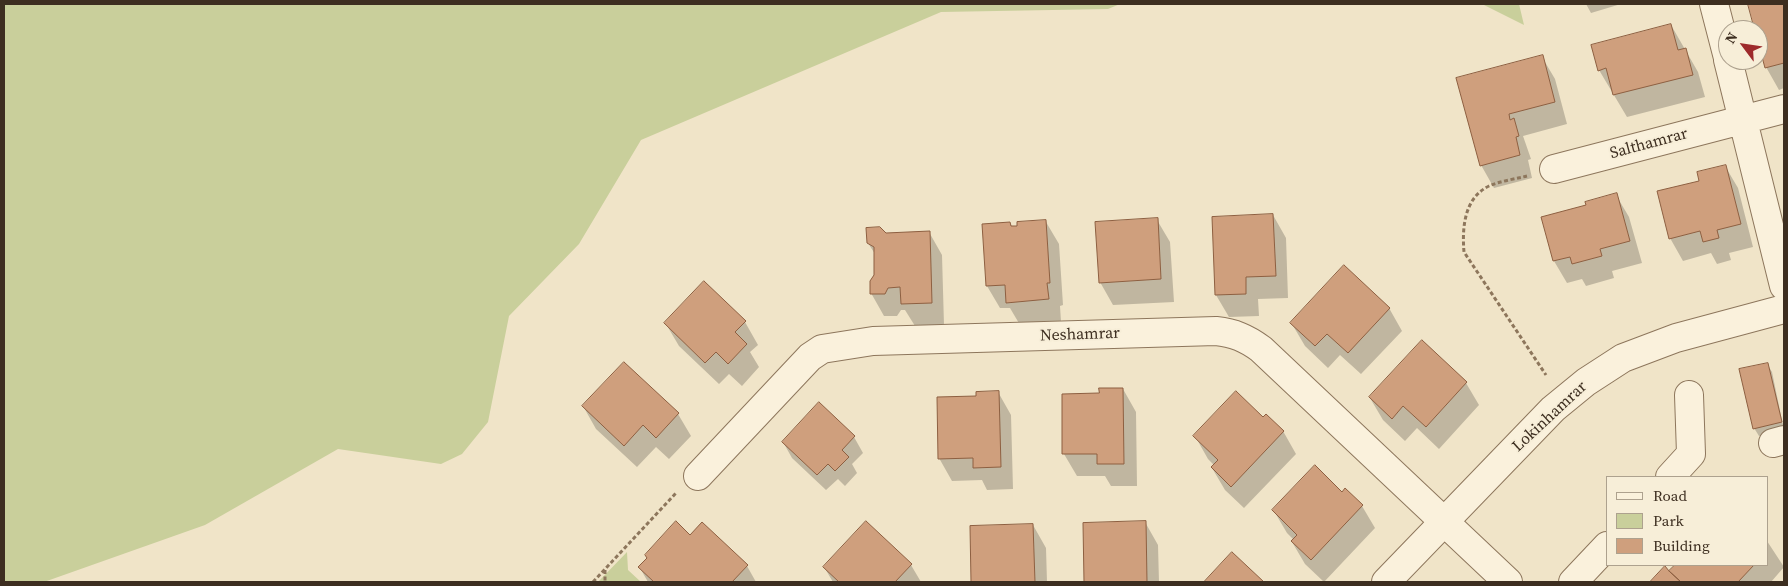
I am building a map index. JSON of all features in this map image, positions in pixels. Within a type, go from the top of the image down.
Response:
[{"type":"street","points":[[1714,4],[1718,20]]},
{"type":"street","points":[[1731,70],[1784,286]]},
{"type":"street","name":"Salthamrar","points":[[1554,169],[1784,109]]},
{"type":"street","name":"Lokinhamrar","points":[[1386,582],[1553,409],[1586,382],[1623,358],[1676,338],[1784,309]]},
{"type":"street","name":"Neshamrar","points":[[698,476],[810,357],[822,349],[873,341],[1216,331],[1248,339],[1261,349],[1442,522],[1508,582]]},
{"type":"street","points":[[1671,476],[1691,454],[1689,395]]},
{"type":"street","points":[[1573,582],[1606,547]]},
{"type":"path","points":[[1546,375],[1464,252],[1463,231],[1465,218],[1472,203],[1487,187],[1554,169]]},
{"type":"path","points":[[593,582],[680,489],[698,476]]},
{"type":"path","points":[[605,569],[605,582]]},
{"type":"green space","points":[[4,4],[1120,4],[1108,9],[941,12],[641,140],[579,244],[509,316],[488,422],[462,454],[441,464],[338,449],[205,525],[44,582],[4,582]]},
{"type":"green space","points":[[1482,4],[1519,4],[1524,25]]},
{"type":"green space","points":[[627,552],[628,570],[641,582],[598,582]]},
{"type":"building","points":[[1748,4],[1784,4],[1784,63],[1768,67],[1768,20],[1752,20]]},
{"type":"building","points":[[1671,24],[1678,50],[1686,48],[1693,75],[1613,95],[1606,68],[1598,71],[1591,45]]},
{"type":"building","points":[[1543,55],[1555,102],[1509,114],[1510,120],[1514,118],[1519,136],[1516,137],[1520,155],[1480,166],[1456,78]]},
{"type":"building","points":[[1726,165],[1741,224],[1717,230],[1719,238],[1703,242],[1700,231],[1669,239],[1657,191],[1699,181],[1697,172]]},
{"type":"building","points":[[1617,193],[1630,241],[1600,249],[1602,256],[1572,264],[1570,257],[1553,261],[1541,217],[1586,205],[1585,202]]},
{"type":"building","points":[[1273,214],[1276,276],[1246,277],[1246,294],[1215,295],[1212,217]]},
{"type":"building","points":[[1158,218],[1161,279],[1099,283],[1095,222]]},
{"type":"building","points":[[1046,220],[1050,283],[1047,283],[1049,299],[1006,303],[1005,285],[986,286],[982,224],[1010,222],[1011,226],[1017,226],[1017,222]]},
{"type":"building","points":[[880,227],[886,233],[930,231],[932,303],[901,304],[900,287],[888,288],[885,294],[870,294],[870,281],[874,275],[874,247],[867,243],[866,228]]},
{"type":"building","points":[[1344,265],[1390,308],[1348,353],[1327,334],[1315,346],[1290,323]]},
{"type":"building","points":[[704,281],[746,321],[735,332],[747,344],[728,364],[716,352],[705,363],[664,323]]},
{"type":"building","points":[[1422,340],[1467,382],[1426,427],[1403,406],[1392,419],[1369,397]]},
{"type":"building","points":[[624,362],[679,413],[656,438],[643,425],[624,446],[582,406]]},
{"type":"building","points":[[1768,363],[1782,422],[1753,429],[1739,369]]},
{"type":"building","points":[[1099,388],[1123,388],[1124,464],[1097,464],[1097,454],[1062,454],[1062,394],[1099,393]]},
{"type":"building","points":[[999,391],[1001,467],[973,468],[973,458],[938,459],[937,397],[976,396],[976,392]]},
{"type":"building","points":[[1236,391],[1263,417],[1266,414],[1284,431],[1231,487],[1211,467],[1218,460],[1193,436]]},
{"type":"building","points":[[819,402],[855,436],[842,450],[849,457],[835,471],[828,464],[817,475],[782,442]]},
{"type":"building","points":[[1315,465],[1342,492],[1345,488],[1363,505],[1311,560],[1291,541],[1297,535],[1272,510]]},
{"type":"building","points":[[676,521],[690,535],[702,522],[748,565],[732,582],[654,582],[638,567],[647,558],[645,555]]},
{"type":"building","points":[[866,521],[912,564],[895,582],[839,582],[823,567]]},
{"type":"building","points":[[1146,521],[1147,582],[1084,582],[1083,523]]},
{"type":"building","points":[[1033,524],[1035,582],[971,582],[970,526]]},
{"type":"building","points":[[1232,552],[1264,582],[1204,582]]},
{"type":"building","points":[[1665,566],[1669,571],[1681,582],[1650,582]]},
{"type":"building","points":[[1674,566],[1753,566],[1738,582],[1681,582],[1669,571]]}]
